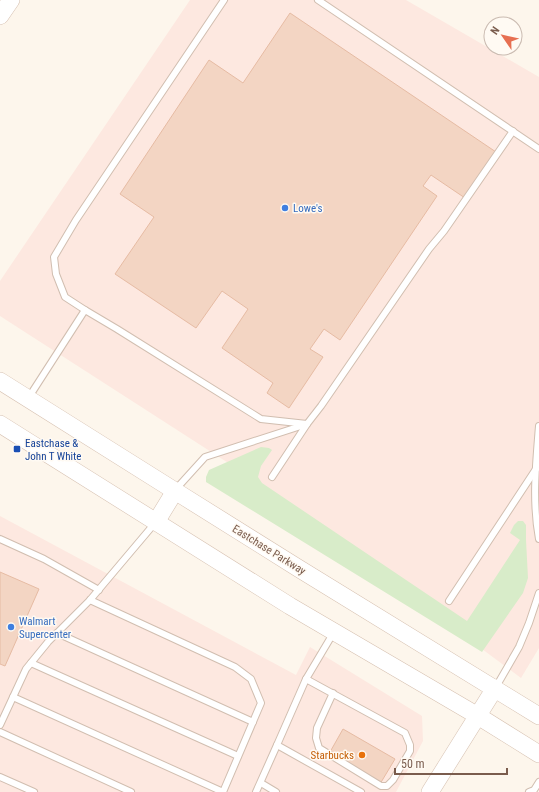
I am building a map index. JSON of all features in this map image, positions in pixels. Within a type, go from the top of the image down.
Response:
[{"type":"main road","points":[[0,16],[11,0]]},
{"type":"main road","name":"Eastchase Parkway","points":[[0,381],[298,568],[539,716]]},
{"type":"main road","points":[[0,424],[290,606],[478,716],[539,754]]},
{"type":"main road","points":[[156,522],[175,490]]},
{"type":"main road","points":[[430,792],[495,688]]},
{"type":"lane","points":[[224,0],[76,220],[54,257],[56,274],[65,297],[261,419],[307,424]]},
{"type":"lane","points":[[318,0],[539,149]]},
{"type":"lane","points":[[272,477],[307,424],[513,131]]},
{"type":"lane","points":[[28,399],[85,310]]},
{"type":"lane","points":[[175,490],[205,457],[307,424]]},
{"type":"lane","points":[[539,426],[536,469],[537,530],[539,539]]},
{"type":"lane","points":[[449,601],[536,469]]},
{"type":"lane","points":[[0,725],[26,669],[57,633],[99,590],[156,522]]},
{"type":"lane","points":[[0,539],[44,559],[99,590]]},
{"type":"lane","points":[[495,688],[520,647],[539,593]]},
{"type":"lane","points":[[13,697],[223,792],[261,703],[251,679],[234,667],[90,600]]},
{"type":"lane","points":[[256,792],[306,679],[334,632]]},
{"type":"lane","points":[[57,633],[253,722]]},
{"type":"lane","points":[[31,663],[238,756]]},
{"type":"lane","points":[[306,679],[333,693],[405,733],[410,745],[410,751],[393,780],[387,786],[381,786],[319,748],[316,738],[317,728],[333,693]]},
{"type":"lane","points":[[0,732],[131,792]]},
{"type":"lane","points":[[278,745],[357,791]]},
{"type":"lane","points":[[0,777],[34,792]]},
{"type":"lane","points":[[533,791],[539,782]]},
{"type":"lane","points":[[260,783],[276,792]]},
{"type":"shaded area","points":[[190,0],[406,0],[483,45],[483,56],[503,56],[539,77],[539,648],[521,678],[247,475],[0,316],[0,281]]},
{"type":"shaded area","points":[[0,516],[296,675],[310,647],[422,716],[423,741],[396,792],[0,792]]},
{"type":"green space","points":[[261,447],[272,450],[261,466],[258,477],[262,483],[467,621],[520,540],[510,533],[518,521],[523,521],[526,525],[528,578],[523,593],[482,652],[206,482],[206,477],[209,470]]},
{"type":"building","name":"Lowe's","points":[[290,13],[496,152],[465,198],[431,175],[423,186],[437,196],[340,340],[324,329],[310,349],[323,357],[289,408],[267,393],[273,383],[222,348],[248,309],[222,291],[196,328],[115,274],[154,217],[120,194],[209,60],[243,83]]},
{"type":"building","name":"Walmart Supercenter","points":[[0,572],[39,589],[5,666],[0,664]]},
{"type":"building","name":"Starbucks","points":[[343,729],[395,759],[380,784],[330,752]]},
{"type":"place","name":"Lowe's","points":[[285,208]]},
{"type":"place","name":"Eastchase & John T White","points":[[17,449]]},
{"type":"place","name":"Walmart Supercenter","points":[[11,627]]},
{"type":"place","name":"Starbucks","points":[[362,755]]}]
